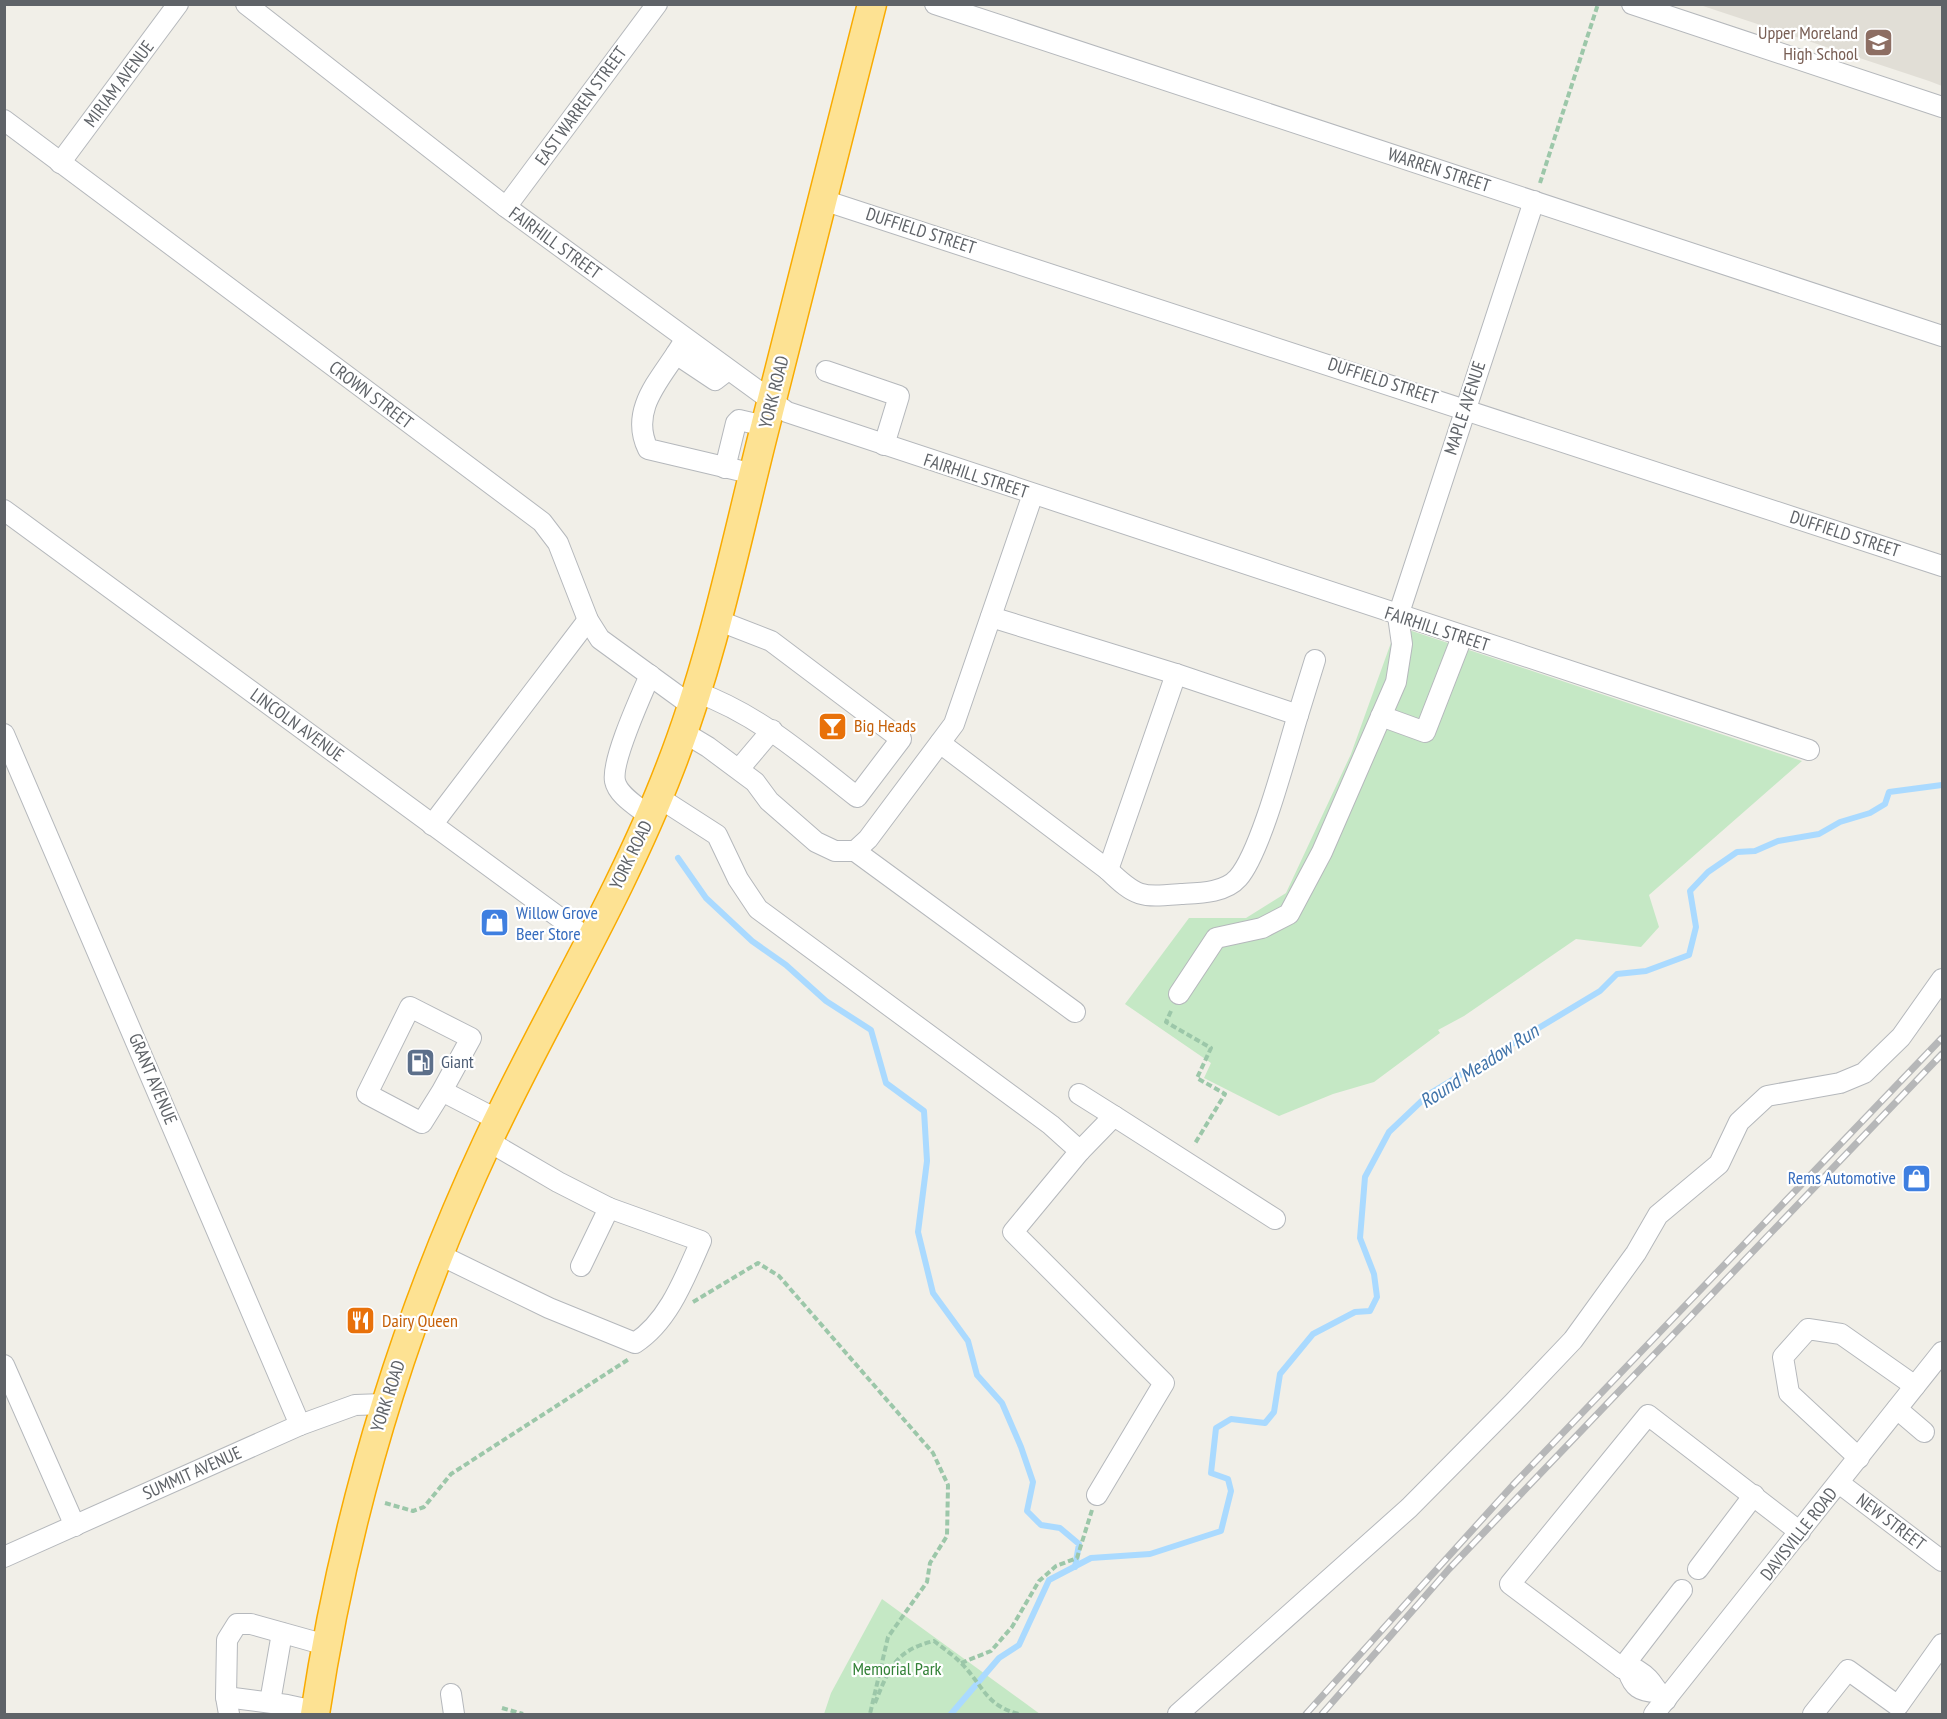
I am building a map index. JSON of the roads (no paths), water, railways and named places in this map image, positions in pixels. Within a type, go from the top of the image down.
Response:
[{"type":"highway","name":"YORK ROAD","points":[[315,1713],[345,1553],[384,1404],[438,1254],[493,1130],[590,940],[654,807],[690,710],[717,620],[872,4]]},
{"type":"street","name":"MIRIAM AVENUE","points":[[60,163],[178,4]]},
{"type":"street","name":"FAIRHILL STREET","points":[[246,4],[681,346],[728,370],[769,414],[801,419],[1809,750]]},
{"type":"street","name":"WARREN STREET","points":[[935,4],[1942,336]]},
{"type":"street","points":[[1632,4],[1942,107]]},
{"type":"street","name":"EAST WARREN STREET","points":[[506,207],[652,6]]},
{"type":"street","name":"CROWN STREET","points":[[4,120],[542,522],[558,543],[588,620],[600,639],[650,675],[690,710]]},
{"type":"street","name":"DUFFIELD STREET","points":[[823,200],[1465,407],[1942,566]]},
{"type":"street","name":"MAPLE AVENUE","points":[[1398,616],[1534,201]]},
{"type":"street","points":[[681,346],[644,402],[642,418],[645,443],[648,449],[754,474]]},
{"type":"street","points":[[826,371],[899,396],[884,446]]},
{"type":"street","points":[[725,468],[736,423],[739,420],[769,414]]},
{"type":"street","points":[[855,851],[868,839],[954,724],[1033,494]]},
{"type":"street","name":"LINCOLN AVENUE","points":[[4,510],[590,940]]},
{"type":"street","points":[[1179,994],[1216,938],[1262,928],[1289,914],[1322,852],[1396,682],[1402,644],[1398,616]]},
{"type":"street","points":[[991,617],[1176,674],[1298,715]]},
{"type":"street","points":[[432,825],[588,620]]},
{"type":"street","points":[[717,620],[771,641],[901,740],[857,796],[772,730],[723,701],[690,710],[739,769],[755,782],[769,801],[816,842],[835,851],[855,851],[1075,1012]]},
{"type":"street","points":[[1381,716],[1425,732],[1462,637]]},
{"type":"street","points":[[940,743],[1108,870],[1129,890],[1140,895],[1200,893],[1226,887],[1237,879],[1253,854],[1315,660]]},
{"type":"street","points":[[1108,870],[1176,674]]},
{"type":"street","points":[[650,675],[615,765],[615,781],[622,794],[717,835],[738,879],[758,909],[1051,1125],[1080,1151]]},
{"type":"street","points":[[739,769],[772,730]]},
{"type":"street","name":"GRANT AVENUE","points":[[4,734],[300,1425]]},
{"type":"street","points":[[1178,1714],[1409,1508],[1573,1340],[1636,1253],[1658,1215],[1719,1164],[1739,1122],[1767,1096],[1840,1083],[1864,1073],[1901,1036],[1942,979]]},
{"type":"street","points":[[410,1007],[471,1038],[442,1091],[422,1122],[367,1094],[410,1007]]},
{"type":"street","points":[[438,1254],[549,1308],[635,1343],[651,1333],[683,1283],[701,1241],[609,1208],[558,1182],[442,1091]]},
{"type":"street","points":[[1080,1094],[1275,1219]]},
{"type":"street","points":[[1097,1495],[1164,1383],[1013,1232],[1080,1151],[1114,1116]]},
{"type":"street","points":[[581,1266],[609,1208]]},
{"type":"street","points":[[1859,1458],[1789,1393],[1784,1358],[1808,1329],[1841,1334],[1915,1386]]},
{"type":"street","name":"DAVISVILLE ROAD","points":[[1659,1702],[1800,1532],[1942,1352]]},
{"type":"street","points":[[4,1365],[75,1526]]},
{"type":"street","name":"SUMMIT AVENUE","points":[[4,1557],[300,1425],[355,1405],[384,1404]]},
{"type":"street","points":[[1897,1410],[1924,1432]]},
{"type":"street","points":[[1659,1702],[1631,1682],[1625,1669],[1510,1584],[1648,1415],[1800,1532]]},
{"type":"street","name":"NEW STREET","points":[[1839,1483],[1942,1561]]},
{"type":"street","points":[[1698,1569],[1754,1495]]},
{"type":"street","points":[[1625,1669],[1682,1590]]},
{"type":"street","points":[[315,1713],[270,1702],[228,1706],[227,1640],[237,1623],[251,1624],[326,1645]]},
{"type":"street","points":[[270,1702],[282,1633]]},
{"type":"street","points":[[1813,1714],[1848,1670],[1898,1706],[1942,1644]]},
{"type":"street","points":[[451,1694],[454,1714]]},
{"type":"waterway","name":"Round Meadow Run","points":[[951,1714],[999,1658],[1019,1645],[1049,1580],[1091,1558],[1150,1554],[1221,1531],[1231,1491],[1228,1479],[1211,1473],[1216,1428],[1231,1419],[1265,1423],[1274,1412],[1280,1374],[1313,1334],[1355,1312],[1370,1311],[1377,1297],[1374,1274],[1360,1238],[1365,1177],[1389,1132],[1429,1094],[1600,991],[1617,974],[1646,971],[1689,955],[1696,927],[1690,891],[1708,872],[1737,852],[1755,851],[1778,841],[1819,834],[1840,822],[1870,813],[1885,804],[1889,792],[1942,785]]},
{"type":"waterway","points":[[678,858],[706,898],[752,941],[786,965],[826,1001],[871,1030],[886,1083],[924,1111],[927,1161],[918,1232],[933,1293],[968,1341],[977,1375],[1002,1403],[1021,1447],[1033,1482],[1027,1511],[1041,1525],[1060,1528],[1079,1544],[1075,1567]]},
{"type":"railway","points":[[1306,1714],[1513,1485],[1942,1038]]},
{"type":"railway","points":[[1322,1714],[1449,1569],[1942,1054]]},
{"type":"place","name":"Upper Moreland High School","points":[[1879,43]]},
{"type":"place","name":"Big Heads","points":[[833,726]]},
{"type":"place","name":"Willow Grove Beer Store","points":[[495,923]]},
{"type":"place","name":"Giant","points":[[420,1062]]},
{"type":"place","name":"Rems Automotive","points":[[1917,1178]]},
{"type":"place","name":"Dairy Queen","points":[[361,1321]]},
{"type":"park label","name":"Memorial Park","points":[[897,1669]]}]
